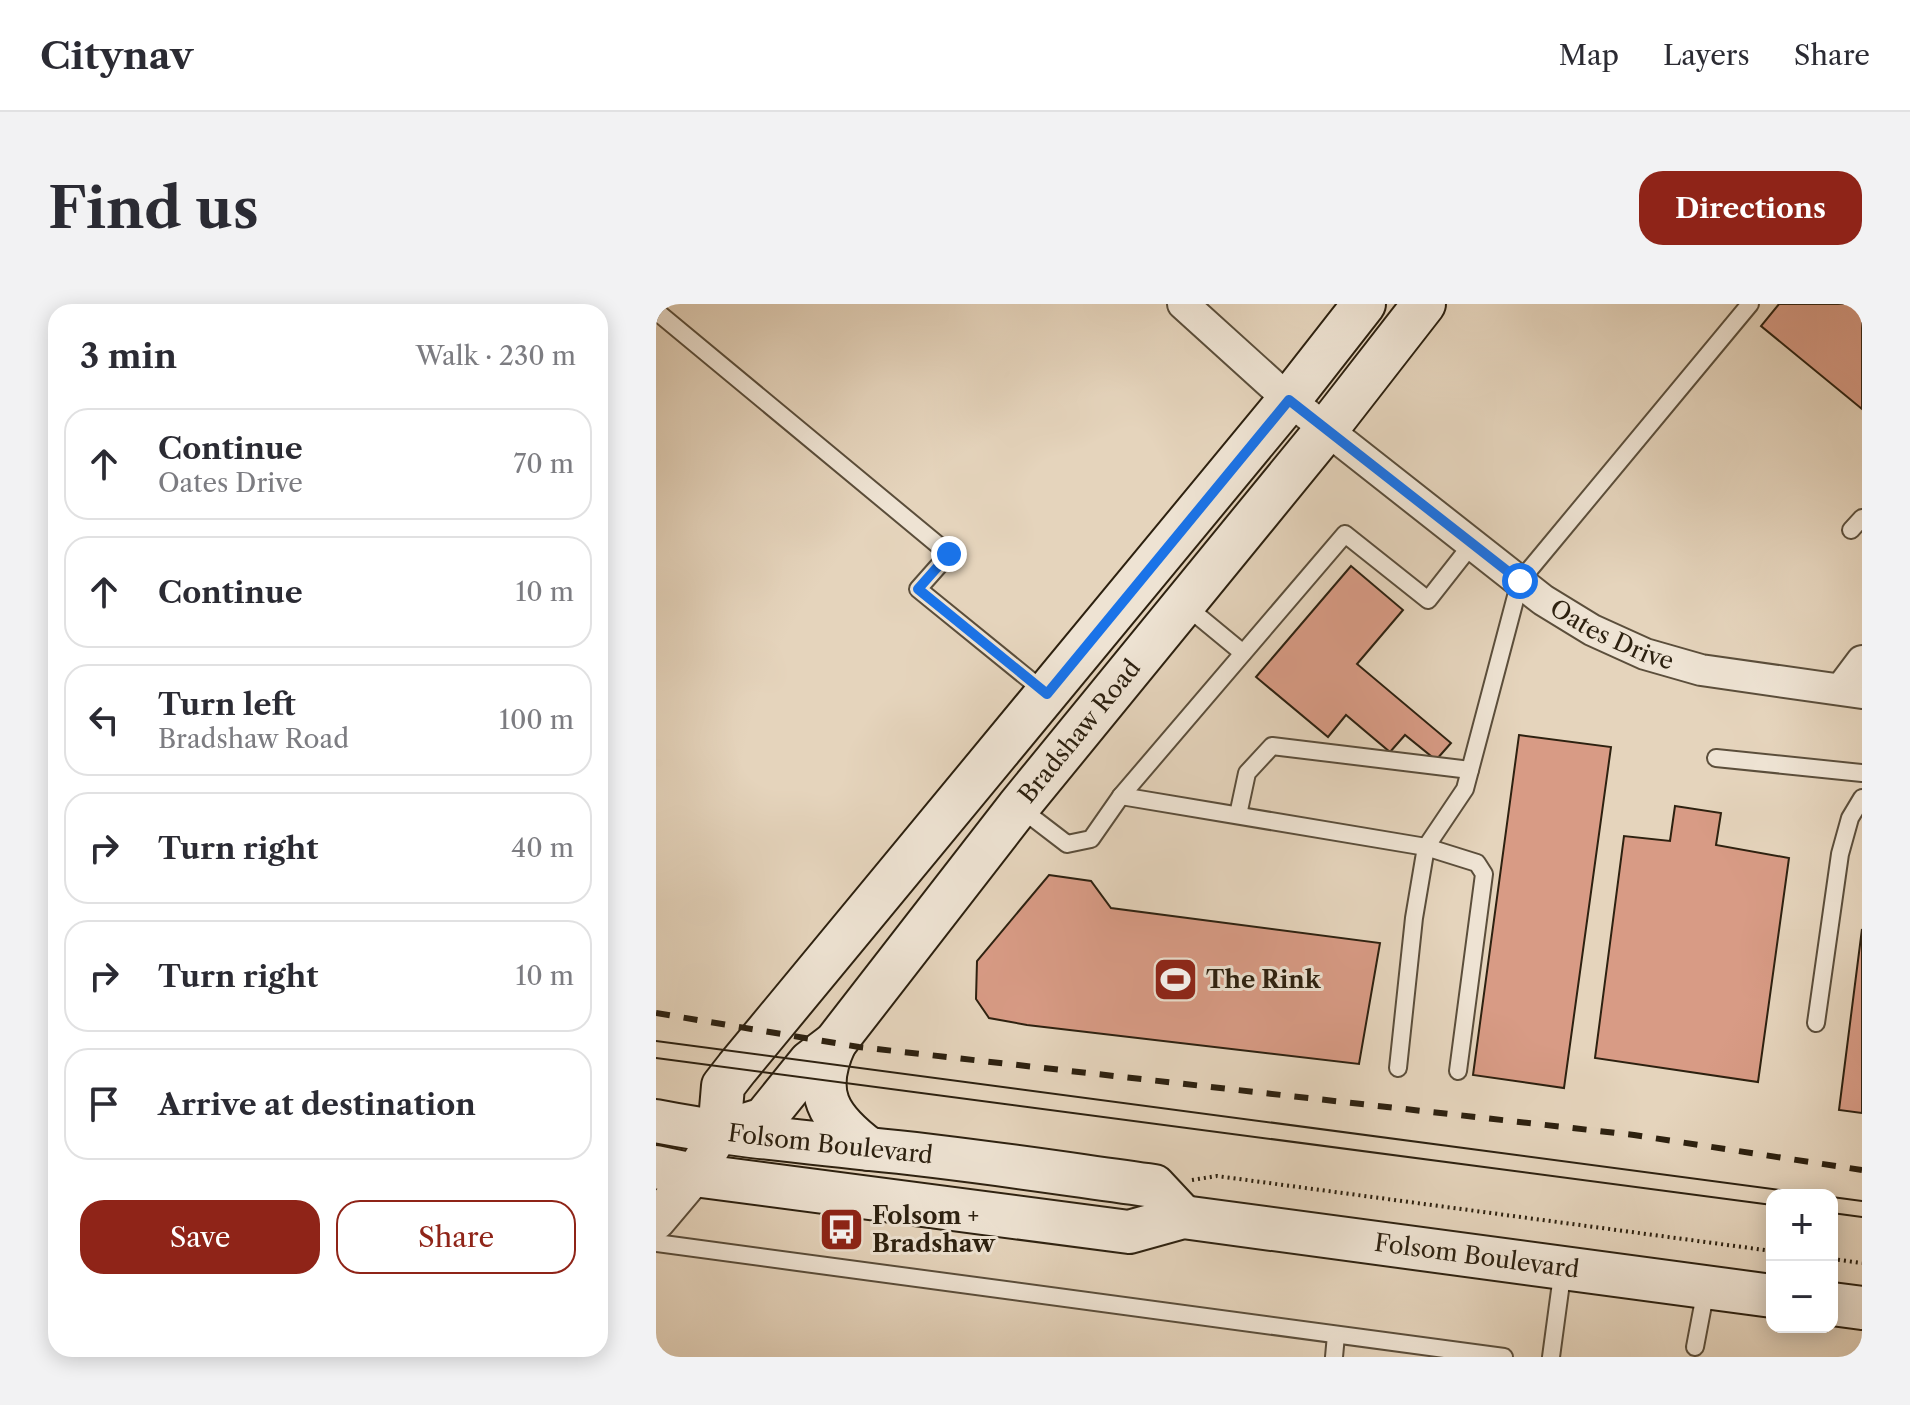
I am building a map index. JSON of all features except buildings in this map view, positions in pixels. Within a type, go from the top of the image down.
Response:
[{"type":"main road","name":"Bradshaw Road","points":[[1364,304],[1289,400],[723,1086],[719,1133],[764,1119],[810,1062],[835,1043],[1018,807],[1326,430],[1424,304]]},
{"type":"main road","points":[[835,1043],[825,1064],[824,1080],[832,1116],[869,1149]]},
{"type":"main road","name":"Folsom Boulevard","points":[[656,1121],[719,1133],[1154,1186]]},
{"type":"main road","name":"Folsom Boulevard","points":[[675,1171],[1129,1232],[1183,1217],[1766,1295]]},
{"type":"main road","points":[[1154,1186],[1183,1217]]},
{"type":"main road","points":[[1838,1305],[1862,1308]]},
{"type":"street","name":"Oates Drive","points":[[1186,305],[1326,430],[1543,600],[1592,630],[1645,654],[1701,670],[1851,691]]},
{"type":"street","points":[[1851,691],[1862,661]]},
{"type":"street","name":"Bradshaw Road","points":[[656,1220],[675,1171],[719,1133]]},
{"type":"lane","points":[[1398,1068],[1414,918],[1426,847],[1465,789],[1520,581],[1750,304]]},
{"type":"lane","points":[[656,311],[949,554],[918,589],[1047,694]]},
{"type":"lane","points":[[1018,807],[1067,844],[1091,839],[1121,796],[1345,534],[1428,600],[1472,544]]},
{"type":"lane","points":[[1184,604],[1243,653]]},
{"type":"lane","points":[[1238,815],[1247,773],[1272,746],[1470,770]]},
{"type":"lane","points":[[1716,758],[1862,773]]},
{"type":"lane","points":[[1121,796],[1426,847],[1477,863],[1484,874],[1458,1071]]},
{"type":"lane","points":[[1816,1023],[1840,854],[1850,818],[1862,798]]},
{"type":"lane","points":[[656,1243],[1504,1357]]},
{"type":"lane","points":[[1551,1357],[1563,1267]]},
{"type":"lane","points":[[1695,1347],[1706,1287]]},
{"type":"lane","points":[[1334,1357],[1336,1335]]},
{"type":"path","points":[[1154,1186],[1217,1176],[1766,1250]]},
{"type":"path","points":[[1838,1260],[1862,1263]]},
{"type":"tram line","points":[[656,1041],[1773,1189]]},
{"type":"tram line","points":[[656,1058],[1766,1204]]},
{"type":"tram line","points":[[1838,1198],[1862,1201]]},
{"type":"tram line","points":[[1838,1214],[1862,1217]]},
{"type":"railway","points":[[656,1013],[859,1047],[1634,1135],[1862,1170]]},
{"type":"place","name":"The Rink","points":[[1175,980]]},
{"type":"place","name":"Folsom + Bradshaw","points":[[841,1230]]},
{"type":"route","points":[[949,554],[918,589],[1047,694],[1289,400],[1520,581]]}]
